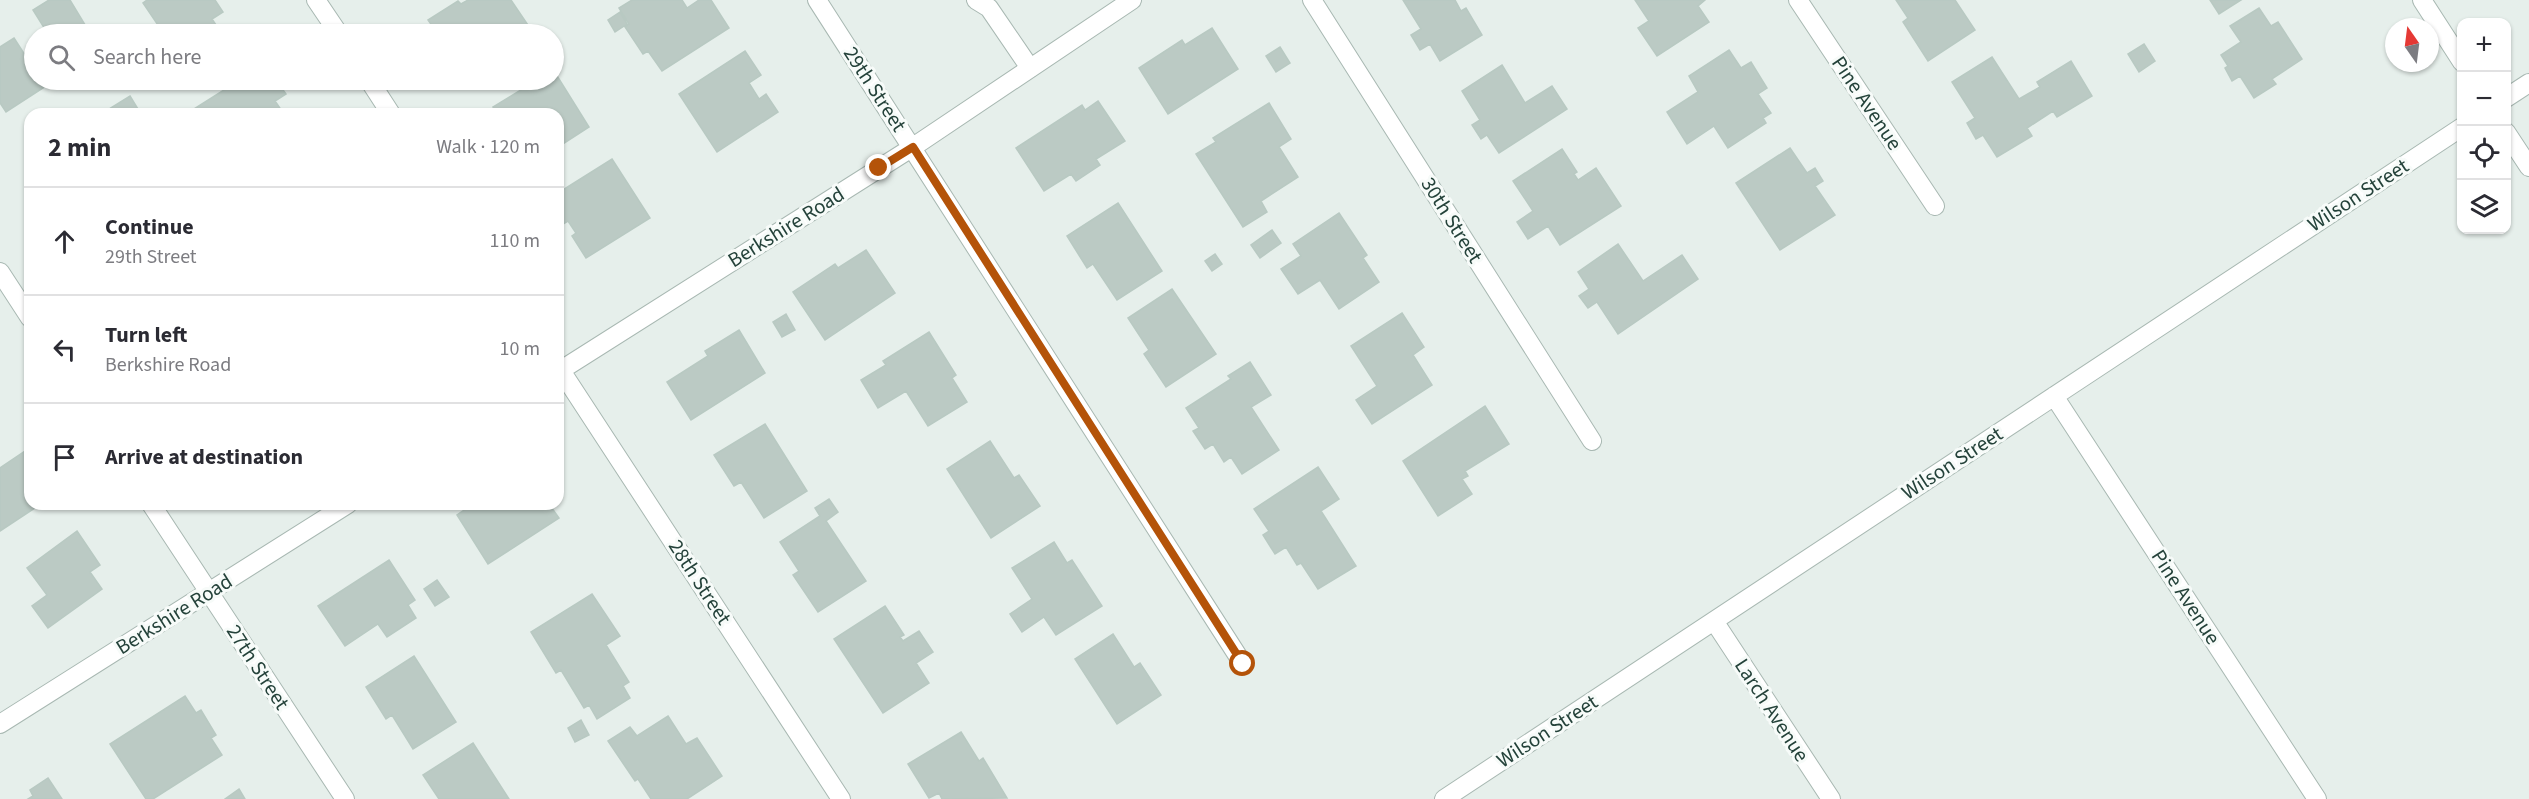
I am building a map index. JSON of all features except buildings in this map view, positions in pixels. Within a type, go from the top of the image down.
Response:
[{"type":"street","points":[[316,0],[332,24]]},
{"type":"street","name":"29th Street","points":[[817,0],[1243,664]]},
{"type":"street","points":[[976,0],[989,8],[1030,68]]},
{"type":"street","name":"Berkshire Road","points":[[564,366],[913,147],[1132,0]]},
{"type":"street","name":"30th Street","points":[[1312,0],[1592,441]]},
{"type":"street","name":"Pine Avenue","points":[[1798,0],[1935,206]]},
{"type":"street","points":[[2422,0],[2457,54]]},
{"type":"street","points":[[2511,95],[2529,83]]},
{"type":"street","points":[[375,90],[387,108]]},
{"type":"street","name":"Wilson Street","points":[[1443,799],[2457,130]]},
{"type":"street","points":[[2511,140],[2529,167]]},
{"type":"street","points":[[0,272],[24,309]]},
{"type":"street","name":"28th Street","points":[[564,377],[841,799]]},
{"type":"street","name":"Pine Avenue","points":[[2054,396],[2317,799]]},
{"type":"street","name":"27th Street","points":[[155,510],[345,799]]},
{"type":"street","name":"Berkshire Road","points":[[0,724],[339,510]]},
{"type":"street","name":"Larch Avenue","points":[[1714,621],[1831,799]]},
{"type":"route","points":[[879,168],[913,147],[1243,664]]}]
